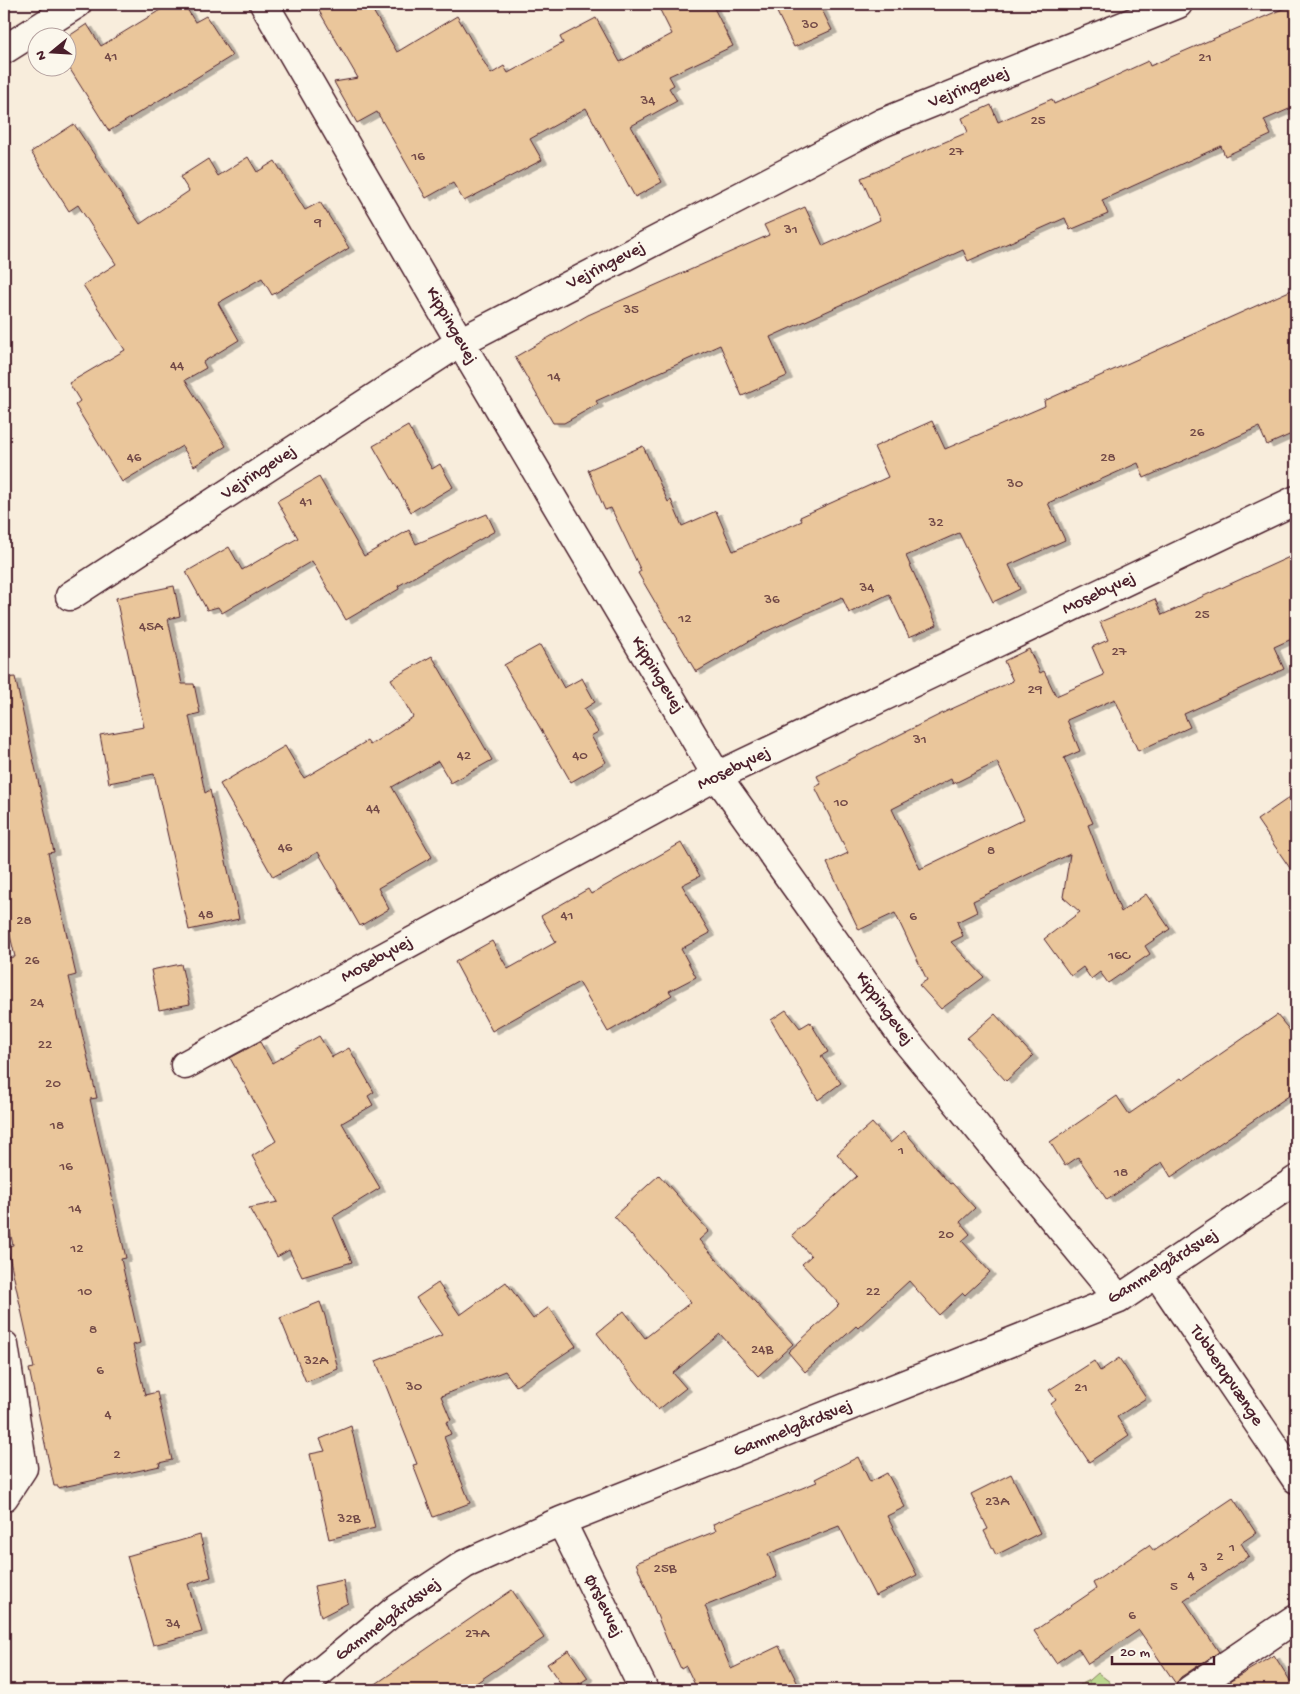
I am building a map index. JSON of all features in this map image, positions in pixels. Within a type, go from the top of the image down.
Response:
[{"type":"street","points":[[4,50],[77,4]]},
{"type":"street","name":"Kippingevej","points":[[264,4],[460,342],[717,776],[903,1037],[1119,1299]]},
{"type":"street","name":"Vejringevej","points":[[70,596],[460,342],[882,123],[1178,4]]},
{"type":"street","name":"Mosebyvej","points":[[185,1064],[717,776],[1296,500]]},
{"type":"street","name":"Gammelgårdsvej","points":[[298,1690],[394,1611],[465,1564],[561,1521],[1119,1299],[1296,1180]]},
{"type":"street","name":"Tubberupvænge","points":[[1157,1274],[1296,1479]]},
{"type":"street","points":[[4,1345],[23,1468],[4,1497]]},
{"type":"street","name":"Ørslevvej","points":[[561,1521],[644,1690]]},
{"type":"street","points":[[1190,1690],[1296,1618]]},
{"type":"green space","points":[[1098,1673],[1110,1682],[1109,1690],[1075,1690],[1074,1688],[1090,1680]]},
{"type":"building","points":[[170,4],[184,4],[195,22],[206,16],[232,56],[109,131],[76,78],[78,78],[78,30],[87,24],[101,46]]},
{"type":"building","points":[[315,4],[369,4],[397,52],[457,16],[491,74],[504,66],[508,73],[563,43],[560,37],[596,18],[620,62],[672,34],[657,4],[712,4],[733,46],[669,76],[674,85],[669,88],[677,101],[631,126],[662,182],[635,197],[586,108],[530,139],[542,160],[464,201],[453,183],[426,198],[377,112],[357,123],[334,82],[358,78]]},
{"type":"building","points":[[773,4],[819,4],[832,30],[794,47]]},
{"type":"building","points":[[1296,4],[1296,106],[1264,120],[1271,135],[1225,156],[1221,146],[1102,200],[1108,214],[1070,230],[1065,218],[968,261],[963,250],[770,337],[787,376],[742,396],[720,345],[596,401],[598,404],[564,423],[553,423],[515,357],[588,315],[769,235],[764,225],[805,207],[823,246],[880,220],[861,178],[968,132],[962,118],[991,105],[998,122],[1052,99],[1054,104],[1148,61],[1150,66]]},
{"type":"building","points":[[74,124],[140,224],[189,191],[180,177],[208,159],[218,176],[248,157],[257,172],[275,161],[305,210],[320,202],[349,248],[272,295],[262,278],[218,303],[239,340],[203,362],[206,368],[185,380],[226,446],[194,466],[182,446],[122,482],[75,405],[80,401],[69,383],[125,350],[83,285],[116,264],[78,205],[69,211],[31,152]]},
{"type":"building","points":[[1296,288],[1296,432],[1267,445],[1259,427],[1144,478],[1138,463],[1048,503],[1065,540],[1009,565],[1020,589],[993,602],[959,533],[906,556],[937,625],[909,637],[889,594],[849,613],[842,597],[765,632],[696,672],[638,573],[641,571],[611,508],[605,510],[588,470],[643,446],[668,502],[671,500],[682,526],[716,511],[733,551],[802,521],[800,517],[888,477],[874,447],[932,421],[945,449],[1045,406],[1044,401]]},
{"type":"building","points":[[408,426],[432,469],[440,464],[453,487],[411,512],[373,446]]},
{"type":"building","points":[[319,477],[364,556],[409,530],[416,544],[487,514],[495,531],[398,586],[399,589],[346,620],[312,561],[222,613],[218,607],[207,610],[186,572],[229,547],[242,570],[298,538],[277,501]]},
{"type":"building","points":[[1296,554],[1296,637],[1274,647],[1284,669],[1184,714],[1190,727],[1138,751],[1115,699],[1067,720],[1080,751],[1064,758],[1093,823],[1088,825],[1121,912],[1146,894],[1170,929],[1145,946],[1150,954],[1108,983],[1100,972],[1091,979],[1083,967],[1071,976],[1044,939],[1080,912],[1063,897],[1070,854],[973,901],[977,912],[957,922],[963,936],[951,942],[984,977],[941,1009],[919,985],[927,980],[895,913],[859,930],[827,863],[848,853],[815,787],[821,784],[817,776],[947,711],[1013,681],[1004,661],[1029,649],[1040,673],[1044,671],[1056,696],[1104,675],[1092,647],[1108,640],[1100,622],[1155,599],[1162,615]],"holes":[[[997,762],[1024,819],[920,869],[892,809],[951,779],[953,784]]]},
{"type":"building","points":[[174,586],[180,616],[168,619],[182,684],[194,684],[200,713],[189,716],[205,793],[210,790],[239,919],[189,930],[154,774],[109,783],[100,735],[144,727],[116,598]]},
{"type":"building","points":[[540,645],[564,688],[582,678],[595,702],[584,709],[598,732],[591,736],[606,762],[571,782],[504,665]]},
{"type":"building","points":[[432,656],[492,760],[451,783],[438,761],[392,787],[432,857],[378,888],[389,909],[360,926],[318,852],[273,877],[220,784],[285,746],[304,778],[367,741],[370,745],[413,717],[391,679]]},
{"type":"building","points":[[15,677],[54,852],[48,853],[76,975],[69,977],[97,1098],[90,1099],[126,1258],[121,1259],[140,1343],[133,1345],[145,1395],[157,1392],[172,1460],[159,1463],[160,1466],[58,1488],[58,1486],[54,1486],[29,1369],[34,1368],[7,1246],[13,1245],[4,1206],[4,958],[15,957],[4,909],[4,678]]},
{"type":"building","points":[[1296,793],[1296,877],[1257,820]]},
{"type":"building","points":[[681,843],[700,876],[682,885],[710,933],[681,949],[696,977],[669,991],[672,995],[608,1032],[579,982],[492,1031],[455,962],[492,941],[508,969],[556,942],[541,916],[588,889],[591,894]]},
{"type":"building","points":[[181,964],[190,1004],[159,1010],[151,970]]},
{"type":"building","points":[[786,1010],[800,1028],[810,1022],[828,1052],[821,1056],[841,1083],[818,1100],[771,1020]]},
{"type":"building","points":[[995,1014],[1033,1056],[1006,1081],[967,1038]]},
{"type":"building","points":[[1277,1015],[1296,1038],[1296,1091],[1171,1177],[1162,1162],[1107,1200],[1078,1157],[1065,1166],[1050,1142],[1117,1096],[1129,1114],[1181,1078],[1183,1080]]},
{"type":"building","points":[[319,1036],[332,1057],[349,1048],[374,1092],[368,1096],[373,1105],[342,1123],[380,1188],[333,1217],[352,1262],[302,1277],[289,1250],[277,1257],[249,1208],[278,1202],[252,1156],[276,1141],[230,1058],[260,1042],[272,1063]]},
{"type":"building","points":[[872,1123],[890,1143],[904,1131],[950,1184],[952,1183],[975,1208],[960,1222],[970,1234],[962,1241],[990,1272],[939,1315],[909,1281],[858,1328],[856,1326],[805,1372],[788,1352],[839,1304],[802,1264],[811,1256],[792,1235],[857,1176],[837,1154]]},
{"type":"building","points":[[659,1175],[709,1231],[699,1240],[793,1344],[758,1376],[720,1334],[673,1373],[686,1388],[658,1410],[597,1333],[624,1311],[645,1338],[691,1302],[614,1216]]},
{"type":"building","points":[[506,1282],[533,1319],[549,1307],[576,1346],[516,1386],[505,1371],[441,1396],[451,1420],[446,1422],[451,1434],[444,1437],[470,1503],[433,1517],[413,1465],[417,1464],[376,1361],[442,1335],[416,1298],[438,1283],[460,1315]]},
{"type":"building","points":[[320,1302],[338,1369],[306,1382],[280,1318]]},
{"type":"building","points":[[1119,1358],[1146,1398],[1117,1417],[1129,1435],[1089,1462],[1051,1404],[1056,1400],[1049,1390],[1094,1361],[1100,1371]]},
{"type":"building","points":[[351,1426],[375,1528],[329,1539],[310,1454],[325,1451],[320,1439]]},
{"type":"building","points":[[858,1457],[870,1482],[887,1473],[905,1507],[887,1516],[917,1575],[875,1596],[839,1526],[768,1554],[777,1577],[705,1606],[731,1669],[779,1646],[801,1690],[689,1690],[696,1687],[686,1666],[681,1669],[671,1650],[636,1563],[716,1531],[713,1524],[817,1482],[815,1479]]},
{"type":"building","points":[[1011,1474],[1040,1533],[996,1555],[984,1531],[988,1529],[971,1494]]},
{"type":"building","points":[[1233,1498],[1256,1533],[1241,1543],[1249,1556],[1184,1600],[1219,1652],[1181,1677],[1176,1684],[1139,1630],[1088,1664],[1078,1648],[1056,1663],[1034,1631],[1096,1589],[1093,1583],[1149,1545],[1154,1551]]},
{"type":"building","points":[[200,1535],[211,1577],[188,1584],[202,1632],[153,1645],[127,1556]]},
{"type":"building","points":[[343,1580],[348,1603],[321,1617],[314,1586]]},
{"type":"building","points":[[512,1590],[544,1638],[466,1690],[367,1690]]},
{"type":"building","points":[[569,1650],[588,1678],[569,1690],[565,1690],[547,1664]]},
{"type":"building","points":[[1274,1655],[1296,1690],[1217,1690],[1229,1682]]}]
